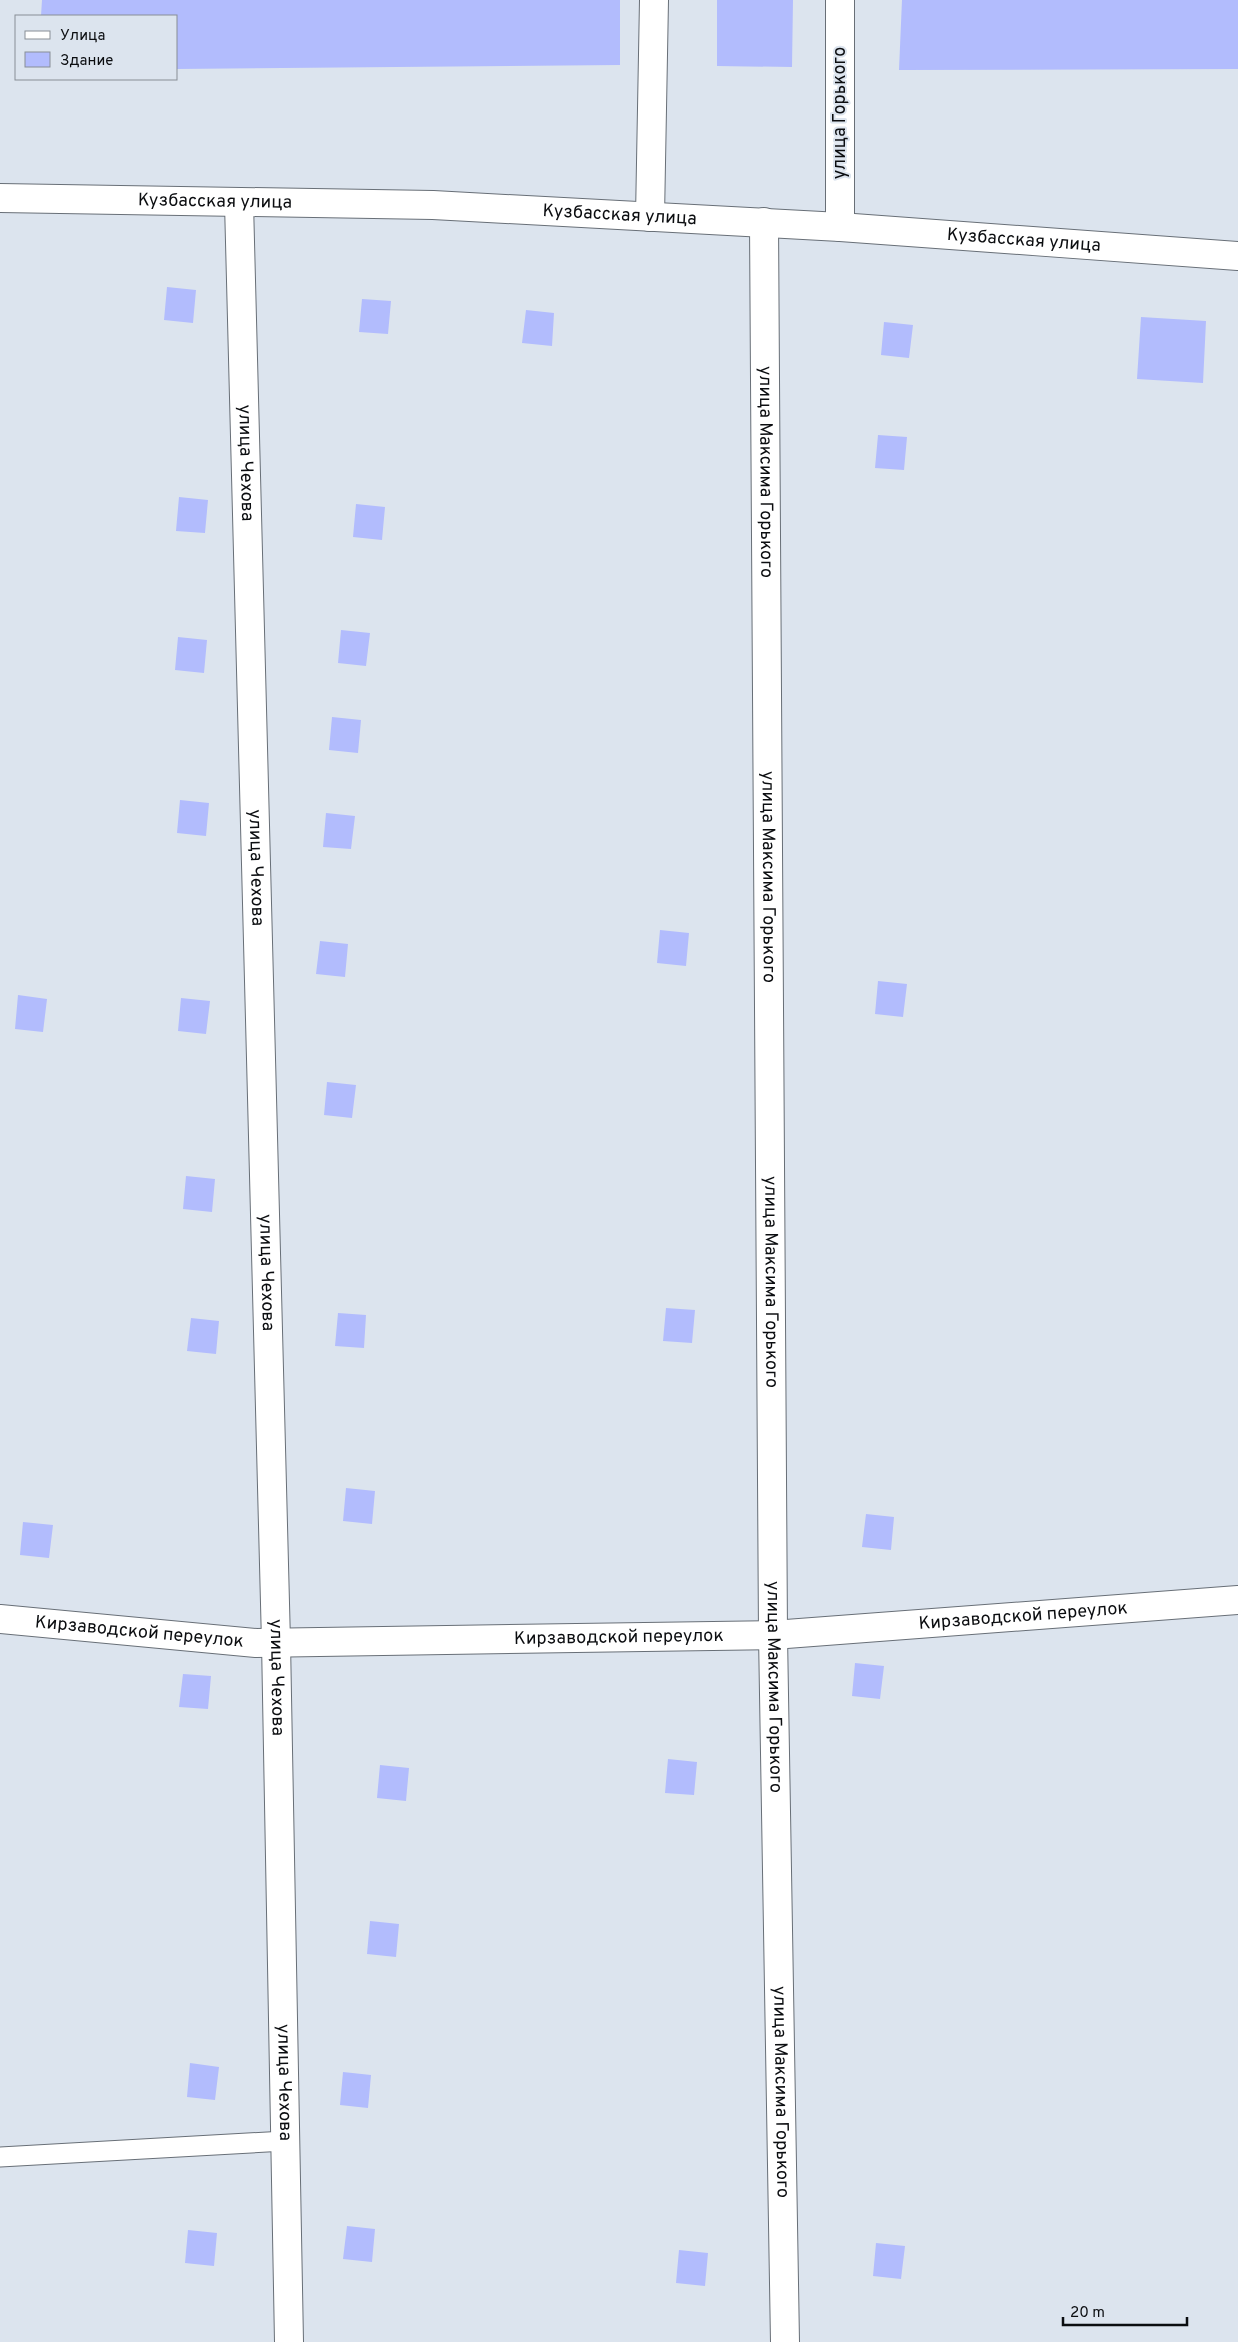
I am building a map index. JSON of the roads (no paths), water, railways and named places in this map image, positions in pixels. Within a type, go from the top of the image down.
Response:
[{"type":"street","points":[[650,217],[654,0]]},
{"type":"street","name":"улица Горького","points":[[840,0],[840,227]]},
{"type":"street","name":"Кузбасская улица","points":[[0,198],[433,205],[764,222],[1238,256]]},
{"type":"street","name":"улица Чехова","points":[[239,203],[276,1642],[289,2342]]},
{"type":"street","name":"улица Максима Горького","points":[[764,222],[773,1635],[785,2342]]},
{"type":"street","name":"Кирзаводской переулок","points":[[0,1619],[256,1643],[773,1635],[1238,1600]]},
{"type":"lane","points":[[0,2157],[285,2141]]}]
